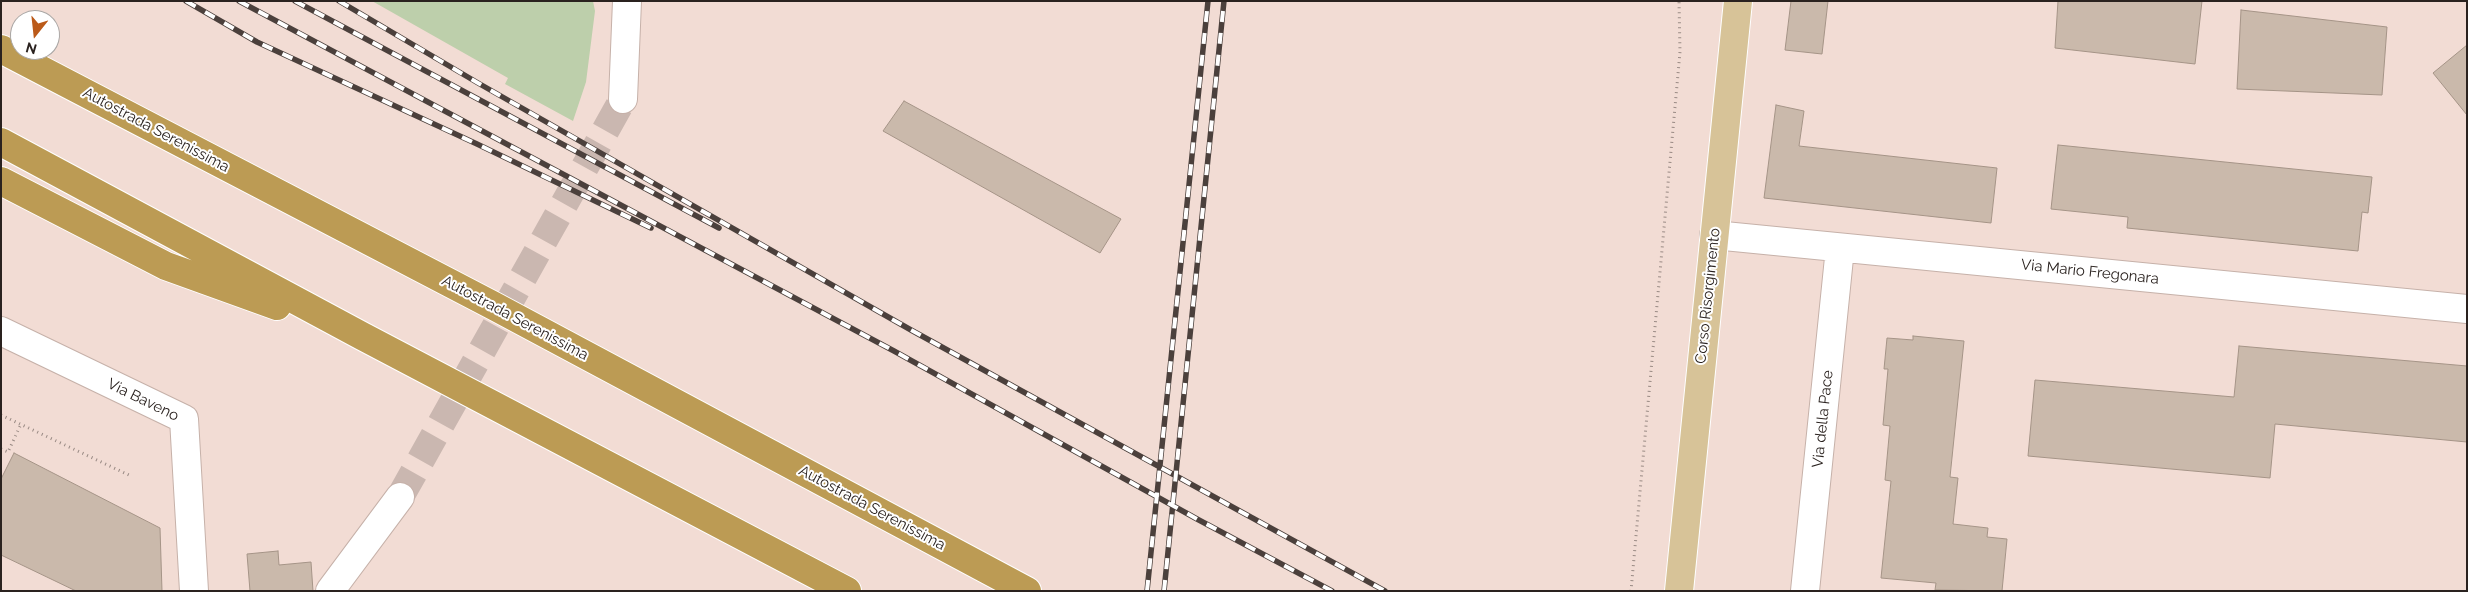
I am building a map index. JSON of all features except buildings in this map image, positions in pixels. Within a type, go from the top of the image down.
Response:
[{"type":"highway","name":"Autostrada Serenissima","points":[[1,49],[494,306],[1026,591]]},
{"type":"highway","points":[[1,142],[362,336],[847,591]]},
{"type":"highway","points":[[1,181],[166,266],[362,336]]},
{"type":"main road","name":"Corso Risorgimento","points":[[1678,591],[1738,1]]},
{"type":"street","points":[[623,99],[627,1]]},
{"type":"street","name":"Via Mario Fregonara","points":[[1714,236],[2467,309]]},
{"type":"street","name":"Via della Pace","points":[[1805,591],[1840,248]]},
{"type":"street","name":"Via Baveno","points":[[1,331],[184,419],[194,591]]},
{"type":"street","points":[[330,591],[400,496]]},
{"type":"path","points":[[1631,591],[1679,71],[1679,1]]},
{"type":"path","points":[[1,415],[131,476]]},
{"type":"path","points":[[1,449],[8,452],[21,424]]},
{"type":"green space","points":[[372,1],[593,1],[595,11],[586,82],[573,121],[505,84],[508,78]]},
{"type":"tunnel","points":[[400,497],[623,99]]},
{"type":"railway","points":[[186,1],[257,42],[477,144],[651,228]]},
{"type":"railway","points":[[239,1],[894,351],[1197,519],[1332,591]]},
{"type":"railway","points":[[295,1],[719,228]]},
{"type":"railway","points":[[339,1],[478,83],[911,330],[1385,591]]},
{"type":"railway","points":[[1147,591],[1208,1]]},
{"type":"railway","points":[[1164,591],[1224,1]]}]
